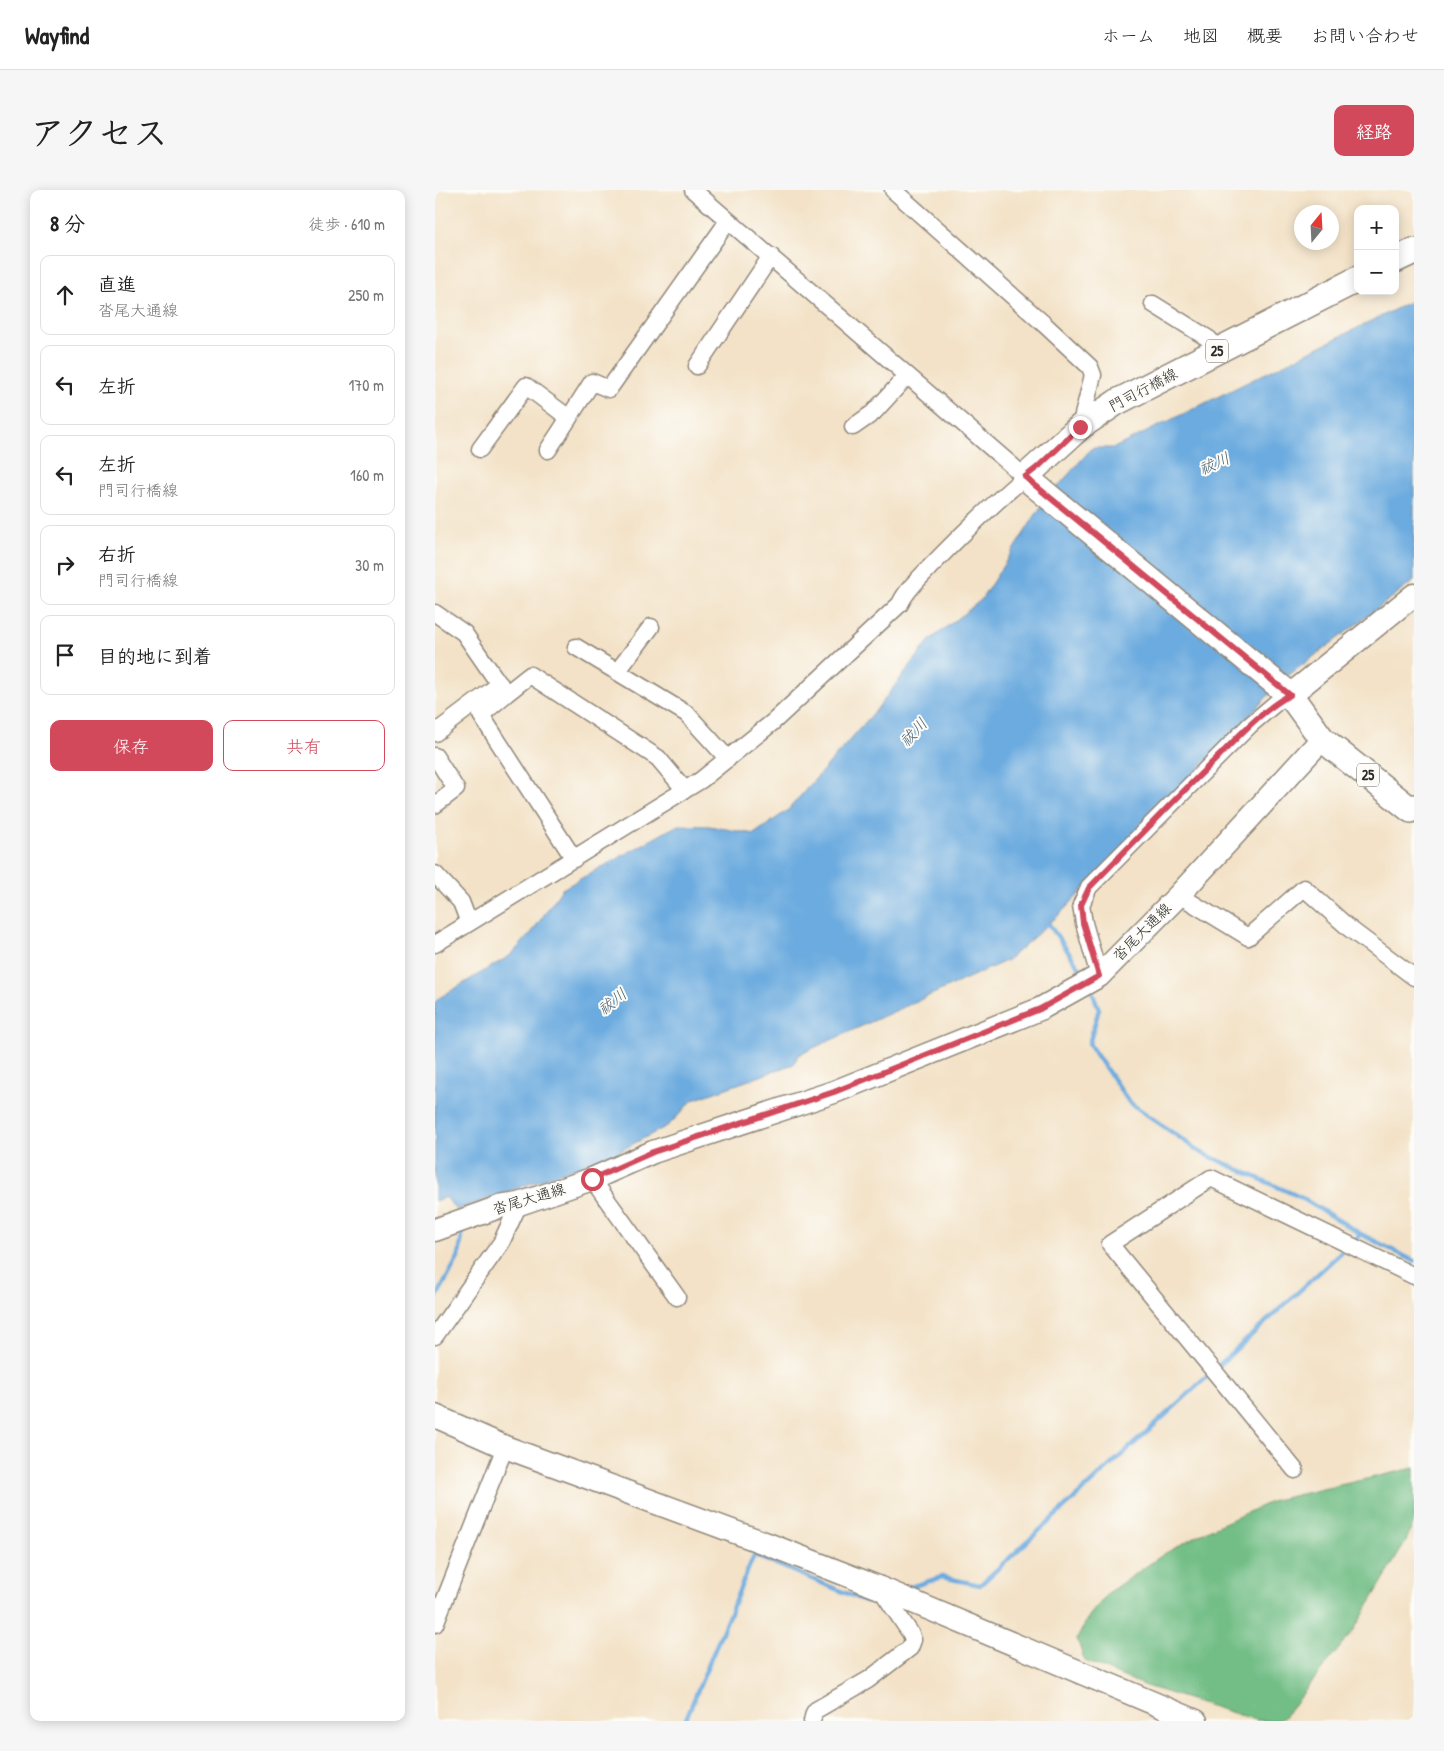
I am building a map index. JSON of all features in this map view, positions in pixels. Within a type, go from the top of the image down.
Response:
[{"type":"main road","points":[[1399,258],[1414,251]]},
{"type":"main road","name":"門司行橋線","points":[[1031,483],[1039,466],[1080,427],[1117,402],[1354,281]]},
{"type":"main road","name":"25","points":[[1031,483],[1287,692],[1322,739],[1411,810],[1414,807]]},
{"type":"main road","points":[[1287,692],[1414,595]]},
{"type":"main road","name":"沓尾大通線","points":[[441,1228],[592,1179],[653,1152],[834,1092],[1040,1009],[1099,976],[1179,895],[1322,739]]},
{"type":"main road","points":[[435,1416],[505,1447],[770,1545],[880,1588],[1196,1721]]},
{"type":"street","points":[[435,944],[701,780],[773,722],[900,604],[903,596],[999,498],[1031,483],[693,190]]},
{"type":"street","points":[[893,190],[1090,367],[1093,375],[1080,427]]},
{"type":"street","points":[[548,450],[592,382],[609,388],[728,221]]},
{"type":"street","points":[[697,366],[771,256]]},
{"type":"street","points":[[1153,304],[1209,339],[1218,350]]},
{"type":"street","points":[[853,427],[873,413],[907,376]]},
{"type":"street","points":[[480,450],[526,386],[569,418]]},
{"type":"street","points":[[435,613],[464,633],[503,689]]},
{"type":"street","points":[[617,672],[651,627]]},
{"type":"street","points":[[576,647],[687,714],[728,759]]},
{"type":"street","points":[[435,733],[503,689],[530,675],[658,758],[685,790]]},
{"type":"street","points":[[503,689],[481,715],[573,860]]},
{"type":"street","points":[[1099,976],[1083,923],[1081,905],[1089,888],[1192,782],[1287,692]]},
{"type":"street","points":[[435,756],[456,789],[435,805]]},
{"type":"street","points":[[435,874],[461,902],[469,923]]},
{"type":"street","points":[[1179,895],[1248,937],[1304,888],[1350,929],[1414,976]]},
{"type":"street","points":[[1295,1470],[1111,1244],[1211,1178],[1414,1276]]},
{"type":"street","points":[[592,1179],[677,1297]]},
{"type":"street","points":[[435,1336],[501,1242],[509,1205]]},
{"type":"street","points":[[435,1624],[505,1447]]},
{"type":"street","points":[[813,1721],[816,1710],[868,1680],[910,1648],[913,1640],[911,1634],[880,1588]]},
{"type":"green space","points":[[1414,1468],[1414,1522],[1406,1541],[1354,1630],[1283,1718],[1276,1721],[1256,1720],[1146,1686],[1085,1661],[1077,1639],[1089,1616],[1109,1592],[1164,1554],[1202,1533],[1275,1500]]},
{"type":"water","name":"祓川","points":[[1414,300],[1414,581],[1285,678],[1061,913],[1008,960],[798,1055],[794,1064],[693,1100],[669,1125],[616,1153],[456,1210],[446,1197],[435,1201],[435,1002],[439,998],[511,955],[532,932],[562,889],[678,825],[709,826],[754,834],[788,810],[877,709],[930,640],[981,600],[1044,502],[1092,448],[1114,448]]},
{"type":"waterway","points":[[1044,924],[1048,923],[1086,977]]},
{"type":"waterway","points":[[1091,989],[1099,1009],[1089,1044],[1129,1102],[1200,1152],[1300,1197],[1361,1234],[1414,1261]]},
{"type":"waterway","points":[[435,1300],[459,1256],[463,1228]]},
{"type":"waterway","points":[[1353,1242],[1361,1234]]},
{"type":"waterway","points":[[1217,1367],[1347,1247]]},
{"type":"waterway","points":[[904,1589],[942,1577],[980,1585],[1211,1373]]},
{"type":"waterway","points":[[685,1721],[754,1555],[865,1601],[880,1596]]},
{"type":"route","points":[[592,1179],[653,1152],[834,1092],[1040,1009],[1099,976],[1083,923],[1081,905],[1084,895],[1192,782],[1251,725],[1277,702],[1290,695],[1025,477],[1080,427]]}]
